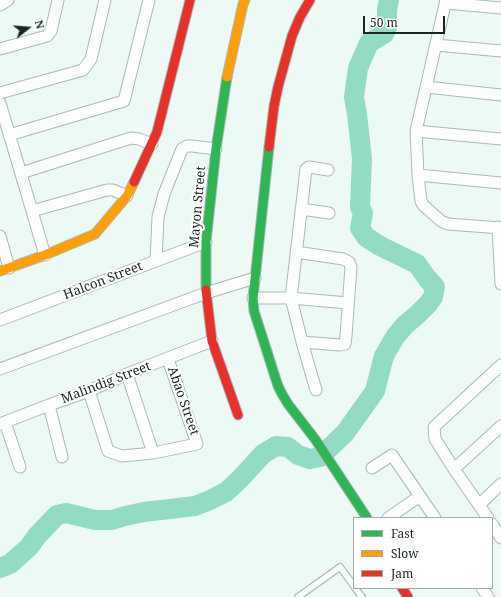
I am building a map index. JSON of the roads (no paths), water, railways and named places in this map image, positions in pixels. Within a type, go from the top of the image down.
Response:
[{"type":"street","points":[[0,5],[8,0]]},
{"type":"street","points":[[0,49],[46,36],[51,31],[58,0]]},
{"type":"street","points":[[0,92],[83,70],[91,59],[105,0]]},
{"type":"street","points":[[9,135],[124,101],[149,0]]},
{"type":"street","points":[[0,236],[4,269],[45,255],[95,234],[127,196],[157,132],[190,0]]},
{"type":"street","name":"Mayon Street","points":[[238,415],[212,341],[206,293],[206,242],[216,149],[228,68],[245,0]]},
{"type":"street","points":[[310,0],[300,16],[292,36],[284,60],[276,93],[255,278],[253,298],[254,311],[278,386],[288,404],[315,439],[370,517]]},
{"type":"street","points":[[501,8],[446,1],[416,131],[418,175],[421,201],[423,205],[440,221],[448,224],[500,228],[501,284]]},
{"type":"street","points":[[436,45],[501,51]]},
{"type":"street","points":[[426,87],[501,95]]},
{"type":"street","points":[[0,104],[45,255]]},
{"type":"street","points":[[416,131],[501,139]]},
{"type":"street","points":[[21,173],[132,138],[152,144]]},
{"type":"street","points":[[156,261],[158,218],[164,194],[182,149],[187,146],[192,146],[216,149]]},
{"type":"street","points":[[316,390],[291,298],[306,169],[309,167],[328,170]]},
{"type":"street","points":[[418,175],[501,183]]},
{"type":"street","points":[[32,211],[107,190],[113,190],[127,196]]},
{"type":"street","points":[[301,209],[329,213]]},
{"type":"street","name":"Halcon Street","points":[[0,320],[206,242]]},
{"type":"street","points":[[296,252],[343,259],[349,262],[351,267],[345,344],[340,345],[302,342]]},
{"type":"street","points":[[0,369],[206,293],[255,278]]},
{"type":"street","points":[[253,298],[291,298],[348,303]]},
{"type":"street","name":"Malindig Street","points":[[3,423],[89,391],[212,341]]},
{"type":"street","name":"Abao Street","points":[[153,452],[197,444],[168,359]]},
{"type":"street","points":[[487,517],[435,439],[434,427],[501,365]]},
{"type":"street","points":[[89,391],[108,451],[122,456],[153,452],[128,374]]},
{"type":"street","points":[[49,405],[62,457]]},
{"type":"street","points":[[3,423],[20,467]]},
{"type":"street","points":[[454,469],[501,426]]},
{"type":"street","points":[[372,468],[392,455],[433,517]]},
{"type":"street","points":[[479,505],[501,484]]},
{"type":"street","points":[[389,517],[420,496]]},
{"type":"street","points":[[493,526],[501,538]]},
{"type":"lane","points":[[298,597],[340,567],[353,584]]},
{"type":"waterway","points":[[0,568],[10,564],[29,547],[37,536],[57,515],[66,513],[95,520],[112,520],[144,512],[195,506],[226,492],[263,454],[276,446],[288,447],[298,455],[310,459],[320,457],[345,433],[375,391],[384,356],[395,337],[405,325],[428,304],[433,297],[435,287],[417,264],[380,246],[366,237],[360,228],[363,213],[360,207],[362,159],[354,97],[358,68],[369,43],[384,34],[387,27],[387,10],[389,0]]}]
